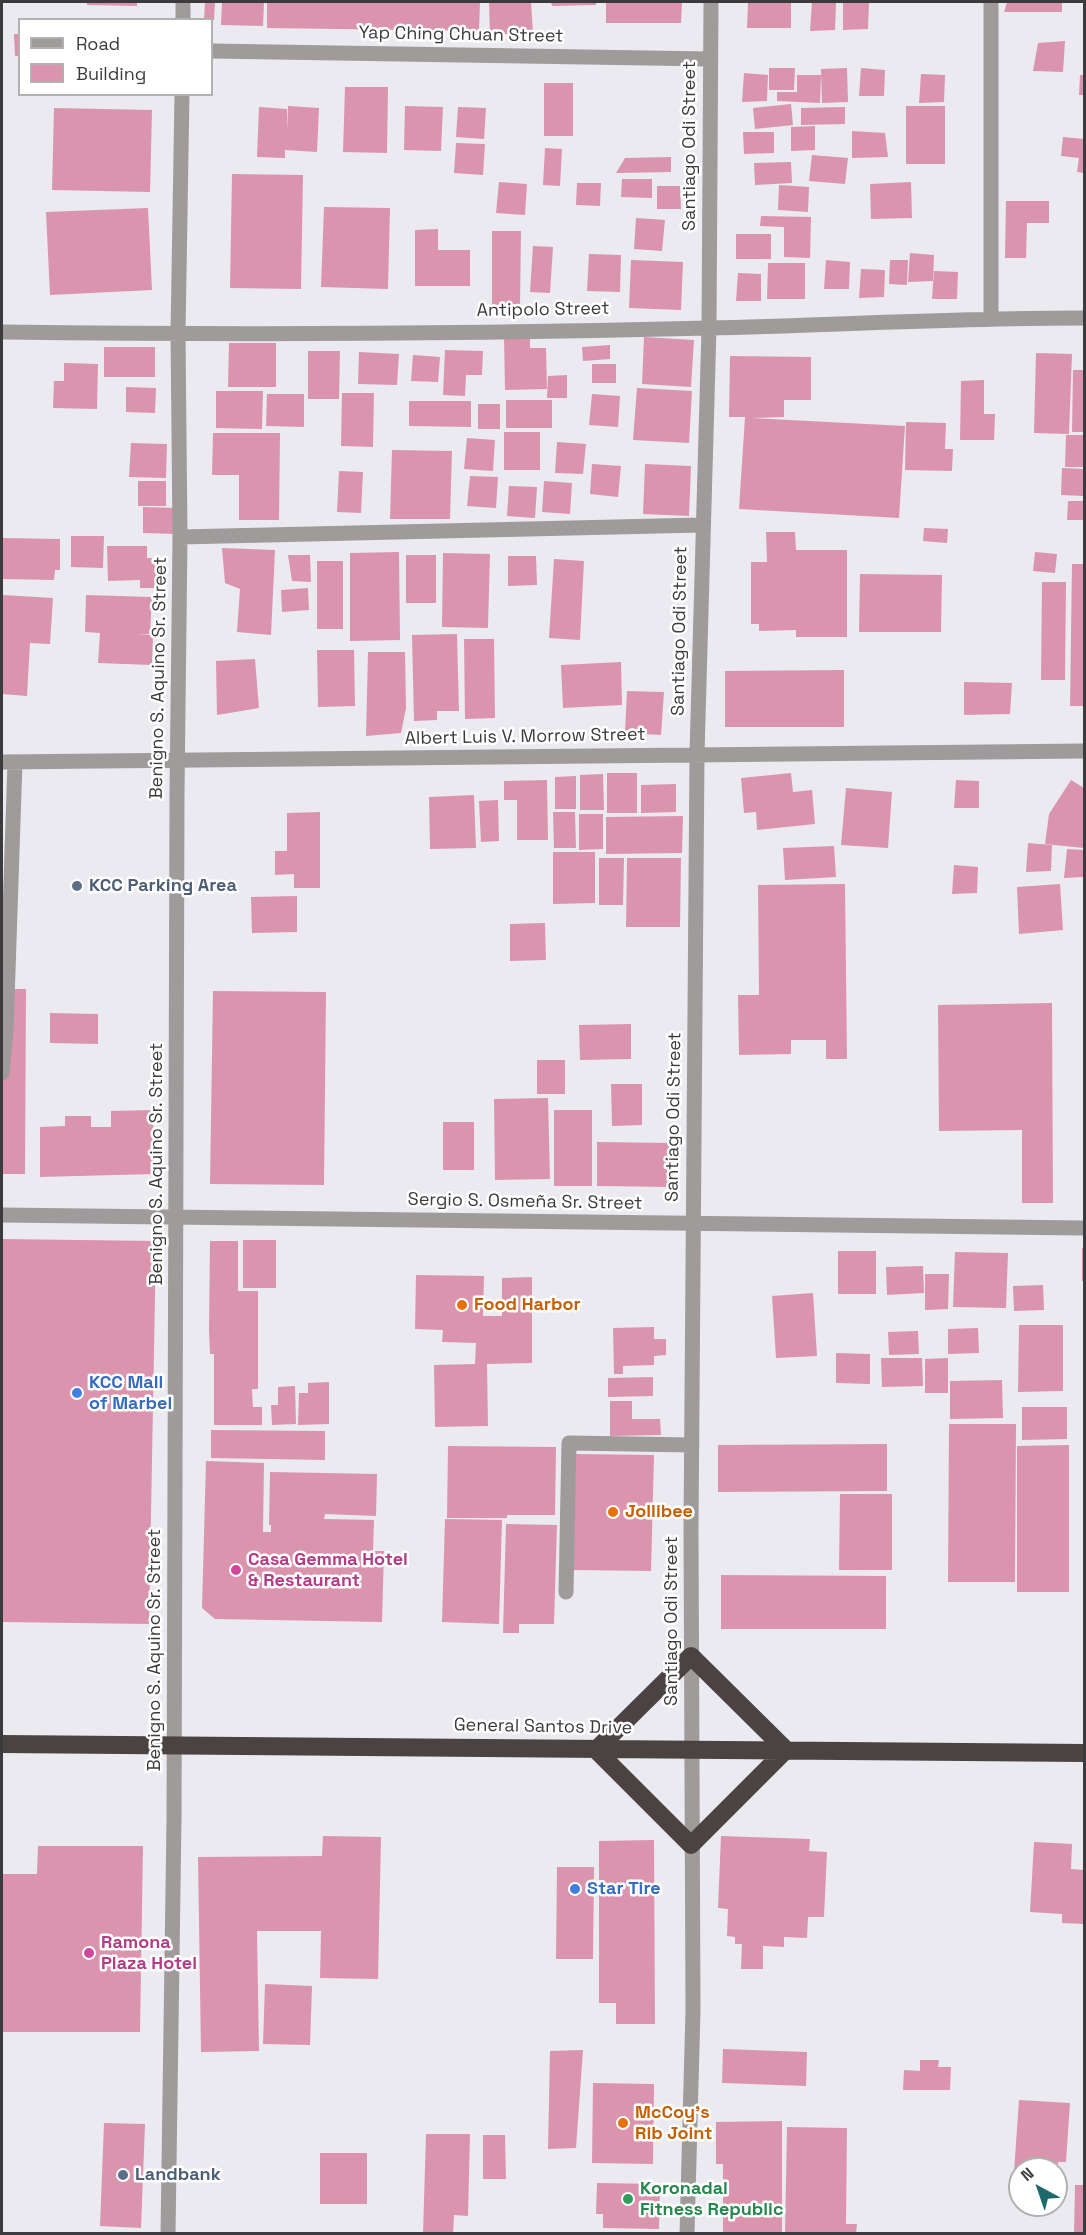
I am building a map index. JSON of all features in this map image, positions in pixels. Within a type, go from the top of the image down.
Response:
[{"type":"highway","points":[[691,1656],[786,1750],[691,1845],[596,1750],[691,1656]]},
{"type":"highway","name":"General Santos Drive","points":[[2,1744],[1084,1753]]},
{"type":"street","points":[[183,2],[183,18]]},
{"type":"street","name":"Santiago Odi Street","points":[[687,2234],[693,2010],[691,1656],[697,754],[709,328],[711,2]]},
{"type":"street","points":[[991,2],[991,318]]},
{"type":"street","name":"Yap Ching Chuan Street","points":[[213,51],[710,59]]},
{"type":"street","name":"Benigno S. Aquino Sr. Street","points":[[168,2234],[174,1820],[177,760],[180,537],[178,334],[182,96]]},
{"type":"street","name":"Antipolo Street","points":[[2,332],[178,334],[709,328],[991,318],[1084,318]]},
{"type":"street","points":[[180,537],[702,525]]},
{"type":"street","name":"Albert Luis V. Morrow Street","points":[[8,762],[1084,751]]},
{"type":"street","points":[[2,1073],[8,762]]},
{"type":"street","name":"Sergio S. Osmeña Sr. Street","points":[[2,1215],[1084,1228]]},
{"type":"street","points":[[566,1592],[569,1443],[692,1445]]},
{"type":"building","points":[[87,2],[137,2],[137,6],[87,5]]},
{"type":"building","points":[[205,2],[215,2],[214,20],[204,18]]},
{"type":"building","points":[[222,2],[264,2],[263,26],[221,25]]},
{"type":"building","points":[[267,2],[480,2],[479,31],[267,28]]},
{"type":"building","points":[[489,2],[531,2],[533,33],[490,35]]},
{"type":"building","points":[[551,2],[596,2],[596,5],[552,6]]},
{"type":"building","points":[[606,2],[682,2],[681,23],[606,23]]},
{"type":"building","points":[[748,2],[791,2],[791,28],[747,28]]},
{"type":"building","points":[[812,2],[836,3],[835,30],[810,31]]},
{"type":"building","points":[[843,2],[869,2],[868,29],[843,30]]},
{"type":"building","points":[[1007,2],[1062,2],[1062,12],[1004,12]]},
{"type":"building","points":[[14,34],[18,34],[18,56],[15,56]]},
{"type":"building","points":[[1065,41],[1063,72],[1033,71],[1038,43]]},
{"type":"building","points":[[769,68],[795,68],[794,90],[769,90]]},
{"type":"building","points":[[847,68],[848,102],[822,103],[821,69]]},
{"type":"building","points":[[861,68],[885,70],[884,96],[859,96]]},
{"type":"building","points":[[744,73],[768,75],[767,101],[742,102]]},
{"type":"building","points":[[921,74],[945,75],[944,102],[919,103]]},
{"type":"building","points":[[797,75],[821,75],[820,103],[777,101],[777,92],[797,92]]},
{"type":"building","points":[[1080,75],[1084,75],[1084,95],[1079,95]]},
{"type":"building","points":[[544,83],[573,83],[573,136],[544,136]]},
{"type":"building","points":[[345,87],[388,87],[387,153],[343,152]]},
{"type":"building","points":[[791,104],[793,125],[755,129],[753,108]]},
{"type":"building","points":[[288,106],[319,108],[317,152],[285,150],[285,158],[257,157],[259,107],[287,109],[287,132]]},
{"type":"building","points":[[405,106],[443,107],[441,151],[404,150]]},
{"type":"building","points":[[906,106],[945,106],[945,164],[906,164]]},
{"type":"building","points":[[458,107],[486,108],[484,139],[456,137]]},
{"type":"building","points":[[845,107],[845,124],[801,125],[801,108]]},
{"type":"building","points":[[54,108],[152,110],[150,192],[52,190]]},
{"type":"building","points":[[815,126],[815,150],[791,151],[791,127]]},
{"type":"building","points":[[852,131],[885,133],[888,157],[852,158]]},
{"type":"building","points":[[743,132],[774,132],[774,153],[744,154]]},
{"type":"building","points":[[1063,137],[1084,139],[1084,173],[1077,172],[1079,158],[1061,156]]},
{"type":"building","points":[[456,143],[485,144],[483,175],[454,173]]},
{"type":"building","points":[[545,148],[562,149],[560,186],[543,185]]},
{"type":"building","points":[[812,155],[848,158],[845,184],[809,181]]},
{"type":"building","points":[[671,157],[671,172],[616,173],[625,158]]},
{"type":"building","points":[[791,162],[792,183],[755,185],[754,163]]},
{"type":"building","points":[[232,174],[303,175],[301,289],[230,288]]},
{"type":"building","points":[[622,179],[652,179],[652,198],[621,197]]},
{"type":"building","points":[[499,182],[527,184],[525,215],[496,213]]},
{"type":"building","points":[[911,182],[912,218],[871,219],[870,184]]},
{"type":"building","points":[[577,183],[601,183],[600,206],[576,205]]},
{"type":"building","points":[[779,185],[809,187],[808,212],[778,210]]},
{"type":"building","points":[[657,186],[680,186],[681,209],[657,209]]},
{"type":"building","points":[[1006,201],[1049,201],[1049,223],[1027,223],[1026,258],[1005,258]]},
{"type":"building","points":[[324,207],[390,208],[388,289],[321,287]]},
{"type":"building","points":[[148,208],[152,290],[50,295],[46,212]]},
{"type":"building","points":[[761,216],[811,217],[810,258],[784,257],[784,227],[760,226]]},
{"type":"building","points":[[636,218],[665,220],[662,251],[634,249]]},
{"type":"building","points":[[438,229],[438,250],[470,250],[470,286],[415,286],[415,230]]},
{"type":"building","points":[[492,231],[521,231],[520,305],[492,306]]},
{"type":"building","points":[[736,234],[771,234],[771,259],[736,259]]},
{"type":"building","points":[[533,246],[553,247],[550,293],[530,292]]},
{"type":"building","points":[[910,253],[934,255],[933,281],[908,282]]},
{"type":"building","points":[[589,254],[621,255],[620,292],[587,291]]},
{"type":"building","points":[[631,260],[683,262],[681,310],[629,308]]},
{"type":"building","points":[[826,260],[850,262],[849,289],[824,289]]},
{"type":"building","points":[[890,260],[908,260],[907,285],[889,284]]},
{"type":"building","points":[[768,263],[805,263],[805,299],[767,299]]},
{"type":"building","points":[[861,269],[885,270],[884,297],[859,298]]},
{"type":"building","points":[[934,271],[958,272],[957,299],[932,299]]},
{"type":"building","points":[[738,273],[761,274],[761,301],[736,301]]},
{"type":"building","points":[[530,336],[530,348],[546,348],[547,389],[505,390],[504,337]]},
{"type":"building","points":[[644,337],[694,340],[691,387],[642,384]]},
{"type":"building","points":[[229,343],[276,343],[276,387],[228,387]]},
{"type":"building","points":[[610,345],[610,359],[583,361],[582,347]]},
{"type":"building","points":[[104,347],[155,347],[155,377],[104,377]]},
{"type":"building","points":[[445,350],[483,351],[482,375],[466,375],[465,396],[443,395]]},
{"type":"building","points":[[308,351],[340,351],[339,399],[308,399]]},
{"type":"building","points":[[359,352],[399,354],[397,385],[358,384]]},
{"type":"building","points":[[1036,353],[1072,354],[1069,434],[1034,433]]},
{"type":"building","points":[[413,355],[440,357],[438,382],[411,381]]},
{"type":"building","points":[[730,356],[811,357],[811,400],[784,400],[784,417],[751,418],[905,426],[899,518],[739,509],[745,417],[729,417]]},
{"type":"building","points":[[64,363],[98,364],[97,409],[53,408],[54,381],[64,381]]},
{"type":"building","points":[[592,364],[616,364],[616,383],[592,383]]},
{"type":"building","points":[[1073,370],[1084,370],[1084,432],[1072,432]]},
{"type":"building","points":[[567,375],[567,398],[547,398],[548,376]]},
{"type":"building","points":[[984,380],[984,414],[995,414],[994,440],[960,440],[961,381]]},
{"type":"building","points":[[126,387],[156,388],[155,413],[126,412]]},
{"type":"building","points":[[637,388],[692,391],[689,443],[633,440]]},
{"type":"building","points":[[216,391],[263,391],[262,429],[216,428]]},
{"type":"building","points":[[342,393],[374,393],[373,447],[341,446]]},
{"type":"building","points":[[267,394],[304,394],[304,427],[266,426]]},
{"type":"building","points":[[592,394],[620,396],[618,427],[589,425]]},
{"type":"building","points":[[506,400],[552,400],[552,428],[506,428]]},
{"type":"building","points":[[409,401],[471,401],[471,427],[409,426]]},
{"type":"building","points":[[478,404],[500,404],[500,429],[478,429]]},
{"type":"building","points":[[906,422],[946,423],[945,449],[953,449],[952,471],[905,470]]},
{"type":"building","points":[[504,432],[540,432],[540,470],[504,470]]},
{"type":"building","points":[[213,433],[280,433],[279,520],[239,520],[239,475],[212,475]]},
{"type":"building","points":[[1066,435],[1084,435],[1084,467],[1065,467]]},
{"type":"building","points":[[467,438],[495,440],[493,471],[464,469]]},
{"type":"building","points":[[557,442],[586,444],[583,474],[555,473]]},
{"type":"building","points":[[131,443],[167,444],[166,478],[129,477]]},
{"type":"building","points":[[392,450],[452,451],[450,519],[390,519]]},
{"type":"building","points":[[592,464],[621,466],[618,497],[590,494]]},
{"type":"building","points":[[645,464],[691,466],[689,516],[643,514]]},
{"type":"building","points":[[1062,468],[1084,469],[1084,496],[1061,495]]},
{"type":"building","points":[[339,471],[363,472],[361,513],[337,512]]},
{"type":"building","points":[[470,476],[498,477],[496,508],[467,506]]},
{"type":"building","points":[[138,481],[166,481],[166,506],[138,506]]},
{"type":"building","points":[[544,481],[572,483],[570,514],[542,512]]},
{"type":"building","points":[[509,486],[537,487],[535,518],[507,516]]},
{"type":"building","points":[[1068,501],[1084,501],[1084,520],[1067,520]]},
{"type":"building","points":[[143,507],[176,508],[175,534],[143,533]]},
{"type":"building","points":[[924,528],[948,529],[947,543],[923,541]]},
{"type":"building","points":[[766,532],[795,532],[796,550],[847,550],[847,637],[796,637],[796,630],[759,631],[759,624],[751,624],[751,562],[767,562]]},
{"type":"building","points":[[71,536],[104,536],[103,568],[71,567]]},
{"type":"building","points":[[2,538],[60,539],[60,570],[55,570],[54,580],[2,579]]},
{"type":"building","points":[[107,546],[147,546],[147,558],[156,558],[157,588],[140,588],[140,580],[108,581]]},
{"type":"building","points":[[222,548],[275,550],[271,635],[237,632],[240,589],[225,583]]},
{"type":"building","points":[[399,552],[400,640],[350,641],[350,553]]},
{"type":"building","points":[[1035,552],[1057,554],[1055,573],[1033,571]]},
{"type":"building","points":[[443,553],[490,554],[488,628],[442,627]]},
{"type":"building","points":[[288,555],[310,555],[311,582],[292,581]]},
{"type":"building","points":[[406,555],[436,555],[436,603],[406,603]]},
{"type":"building","points":[[508,556],[536,556],[537,585],[508,586]]},
{"type":"building","points":[[554,559],[584,561],[580,640],[549,638]]},
{"type":"building","points":[[317,561],[343,561],[343,629],[317,629]]},
{"type":"building","points":[[1072,564],[1084,564],[1084,706],[1070,706]]},
{"type":"building","points":[[860,574],[942,575],[941,632],[859,632]]},
{"type":"building","points":[[1042,582],[1066,582],[1065,680],[1041,680]]},
{"type":"building","points":[[308,588],[309,610],[282,612],[281,590]]},
{"type":"building","points":[[2,595],[53,598],[50,644],[30,643],[27,696],[2,694]]},
{"type":"building","points":[[86,595],[152,597],[150,634],[137,634],[153,635],[152,665],[98,663],[100,633],[85,632]]},
{"type":"building","points":[[457,634],[459,711],[437,711],[437,720],[414,721],[412,635]]},
{"type":"building","points":[[464,639],[494,639],[495,718],[465,719]]},
{"type":"building","points":[[317,650],[354,650],[355,706],[318,707]]},
{"type":"building","points":[[368,652],[405,652],[406,708],[401,733],[366,736]]},
{"type":"building","points":[[255,659],[259,708],[217,715],[216,661]]},
{"type":"building","points":[[621,662],[622,705],[563,708],[561,665]]},
{"type":"building","points":[[844,670],[844,727],[725,727],[725,671]]},
{"type":"building","points":[[964,682],[1012,683],[1010,714],[964,715]]},
{"type":"building","points":[[627,691],[664,692],[661,735],[625,733]]},
{"type":"building","points":[[607,773],[637,773],[637,813],[607,813]]},
{"type":"building","points":[[791,773],[793,792],[812,790],[815,824],[757,830],[756,812],[744,813],[741,778]]},
{"type":"building","points":[[603,774],[604,810],[580,810],[580,775]]},
{"type":"building","points":[[576,776],[576,809],[555,809],[555,777]]},
{"type":"building","points":[[547,780],[548,840],[517,840],[517,800],[504,800],[504,781]]},
{"type":"building","points":[[956,780],[979,781],[979,808],[954,808]]},
{"type":"building","points":[[1071,780],[1084,788],[1084,848],[1045,844],[1049,814]]},
{"type":"building","points":[[676,784],[676,812],[641,813],[641,785]]},
{"type":"building","points":[[846,788],[892,792],[888,848],[841,845]]},
{"type":"building","points":[[474,795],[476,848],[430,849],[429,797]]},
{"type":"building","points":[[498,800],[499,841],[481,842],[479,801]]},
{"type":"building","points":[[320,812],[320,888],[294,888],[294,874],[275,875],[275,851],[287,851],[287,813]]},
{"type":"building","points":[[553,812],[575,812],[576,848],[554,848]]},
{"type":"building","points":[[579,814],[603,814],[603,849],[579,850]]},
{"type":"building","points":[[683,816],[682,853],[606,854],[606,817]]},
{"type":"building","points":[[1028,843],[1052,845],[1051,871],[1026,872]]},
{"type":"building","points":[[834,846],[836,877],[785,880],[783,848]]},
{"type":"building","points":[[1067,849],[1084,850],[1084,877],[1064,878]]},
{"type":"building","points":[[553,852],[595,852],[595,903],[553,904]]},
{"type":"building","points":[[599,858],[624,858],[623,905],[599,905]]},
{"type":"building","points":[[627,858],[681,858],[680,927],[626,927]]},
{"type":"building","points":[[954,865],[978,867],[977,893],[952,894]]},
{"type":"building","points":[[845,884],[847,1059],[826,1059],[826,1040],[791,1040],[791,1054],[739,1055],[738,995],[759,995],[758,885]]},
{"type":"building","points":[[1060,884],[1063,930],[1019,934],[1017,887]]},
{"type":"building","points":[[297,896],[297,932],[252,933],[251,897]]},
{"type":"building","points":[[545,923],[546,960],[510,961],[510,924]]},
{"type":"building","points":[[2,989],[26,989],[25,1174],[2,1174]]},
{"type":"building","points":[[213,991],[326,992],[324,1185],[210,1184]]},
{"type":"building","points":[[1052,1003],[1053,1203],[1022,1203],[1022,1130],[939,1131],[938,1005]]},
{"type":"building","points":[[50,1013],[98,1014],[98,1044],[50,1043]]},
{"type":"building","points":[[631,1024],[631,1059],[580,1060],[579,1025]]},
{"type":"building","points":[[537,1060],[565,1060],[565,1094],[537,1094]]},
{"type":"building","points":[[611,1084],[642,1084],[642,1125],[612,1126]]},
{"type":"building","points":[[548,1098],[550,1179],[495,1180],[494,1099]]},
{"type":"building","points":[[153,1110],[154,1174],[40,1177],[40,1127],[65,1126],[65,1116],[91,1116],[91,1127],[111,1127],[111,1111]]},
{"type":"building","points":[[554,1110],[592,1110],[592,1186],[554,1186]]},
{"type":"building","points":[[443,1122],[474,1122],[474,1170],[443,1170]]},
{"type":"building","points":[[597,1142],[670,1143],[669,1187],[597,1186]]},
{"type":"building","name":"KCC Mall of Marbel","points":[[2,1239],[156,1241],[149,1624],[2,1622]]},
{"type":"building","points":[[243,1240],[276,1240],[276,1288],[243,1288]]},
{"type":"building","points":[[210,1241],[238,1241],[238,1291],[258,1291],[258,1389],[252,1389],[253,1407],[262,1407],[262,1425],[214,1425],[214,1354],[210,1354],[209,1330]]},
{"type":"building","points":[[1082,1248],[1084,1248],[1084,1281],[1082,1281]]},
{"type":"building","points":[[838,1251],[876,1251],[876,1294],[838,1294]]},
{"type":"building","points":[[955,1252],[1008,1253],[1006,1308],[953,1307]]},
{"type":"building","points":[[923,1266],[924,1293],[887,1295],[886,1267]]},
{"type":"building","points":[[925,1274],[949,1274],[948,1309],[925,1310]]},
{"type":"building","points":[[416,1275],[484,1276],[483,1316],[502,1316],[502,1278],[532,1277],[532,1363],[487,1364],[488,1426],[435,1427],[434,1365],[475,1364],[476,1343],[442,1342],[443,1330],[415,1329]]},
{"type":"building","points":[[1043,1285],[1044,1310],[1014,1311],[1013,1286]]},
{"type":"building","points":[[813,1293],[817,1356],[776,1358],[772,1296]]},
{"type":"building","points":[[1019,1325],[1063,1325],[1063,1391],[1018,1392]]},
{"type":"building","points":[[654,1327],[654,1339],[666,1339],[666,1355],[654,1356],[654,1365],[623,1366],[623,1374],[614,1374],[613,1328]]},
{"type":"building","points":[[978,1328],[979,1353],[948,1354],[948,1329]]},
{"type":"building","points":[[918,1331],[919,1354],[889,1355],[888,1332]]},
{"type":"building","points":[[836,1353],[870,1354],[870,1384],[836,1383]]},
{"type":"building","points":[[881,1358],[922,1358],[923,1386],[882,1387]]},
{"type":"building","points":[[948,1358],[948,1393],[925,1393],[925,1359]]},
{"type":"building","points":[[653,1377],[653,1396],[608,1397],[608,1378]]},
{"type":"building","points":[[1002,1380],[1003,1418],[950,1419],[950,1381]]},
{"type":"building","points":[[329,1382],[329,1424],[298,1425],[299,1393],[308,1393],[308,1383]]},
{"type":"building","points":[[295,1386],[296,1424],[272,1425],[271,1405],[278,1405],[278,1387]]},
{"type":"building","points":[[610,1401],[632,1401],[632,1419],[660,1419],[661,1435],[610,1436]]},
{"type":"building","points":[[1022,1407],[1067,1407],[1067,1439],[1022,1440]]},
{"type":"building","points":[[949,1424],[1016,1424],[1015,1582],[948,1582]]},
{"type":"building","points":[[211,1430],[325,1431],[325,1460],[211,1458]]},
{"type":"building","points":[[887,1444],[887,1491],[718,1492],[718,1445]]},
{"type":"building","points":[[1069,1445],[1069,1592],[1017,1592],[1017,1446]]},
{"type":"building","points":[[448,1446],[556,1447],[555,1515],[447,1518]]},
{"type":"building","name":"Jollibee","points":[[576,1454],[654,1455],[651,1571],[573,1570]]},
{"type":"building","points":[[206,1461],[264,1463],[263,1532],[271,1532],[271,1525],[269,1525],[270,1472],[377,1474],[376,1516],[325,1514],[324,1519],[374,1520],[373,1551],[384,1551],[382,1622],[215,1619],[202,1608]]},
{"type":"building","points":[[840,1494],[892,1494],[892,1570],[839,1570]]},
{"type":"building","points":[[445,1519],[502,1520],[499,1624],[442,1622]]},
{"type":"building","points":[[506,1524],[557,1525],[554,1624],[519,1624],[519,1633],[503,1633]]},
{"type":"building","points":[[721,1575],[886,1576],[886,1629],[721,1629]]},
{"type":"building","points":[[323,1836],[381,1837],[378,1979],[320,1978],[321,1931],[257,1931],[259,2051],[201,2052],[198,1857],[322,1856]]},
{"type":"building","points":[[721,1836],[810,1839],[809,1851],[827,1852],[824,1917],[808,1917],[807,1938],[784,1937],[784,1947],[763,1946],[763,1969],[741,1969],[742,1944],[735,1944],[735,1937],[727,1936],[728,1909],[718,1908]]},
{"type":"building","points":[[654,1840],[655,2024],[616,2024],[616,2003],[599,2003],[599,1841]]},
{"type":"building","points":[[1034,1842],[1072,1844],[1071,1869],[1084,1870],[1084,1924],[1062,1923],[1062,1914],[1030,1912]]},
{"type":"building","name":"Ramona Plaza Hotel","points":[[38,1846],[143,1846],[140,2032],[2,2032],[2,1874],[37,1874]]},
{"type":"building","points":[[557,1867],[594,1867],[593,1959],[556,1959]]},
{"type":"building","points":[[265,1984],[312,1986],[310,2045],[263,2044]]},
{"type":"building","points":[[723,2049],[807,2052],[806,2086],[722,2083]]},
{"type":"building","points":[[583,2050],[576,2148],[548,2149],[550,2051]]},
{"type":"building","points":[[920,2060],[939,2060],[938,2067],[951,2067],[950,2090],[903,2090],[904,2070],[920,2071]]},
{"type":"building","name":"McCoy's Rib Joint","points":[[593,2083],[654,2084],[653,2164],[592,2163]]},
{"type":"building","points":[[1019,2100],[1070,2103],[1066,2157],[1015,2157]]},
{"type":"building","points":[[782,2121],[782,2234],[723,2234],[723,2164],[716,2164],[716,2122]]},
{"type":"building","name":"Landbank","points":[[104,2123],[145,2124],[141,2228],[100,2226]]},
{"type":"building","points":[[787,2127],[847,2128],[846,2224],[857,2224],[856,2234],[785,2234]]},
{"type":"building","points":[[426,2134],[470,2134],[468,2216],[454,2215],[453,2234],[423,2234]]},
{"type":"building","points":[[483,2135],[505,2135],[506,2179],[483,2179]]},
{"type":"building","points":[[320,2153],[367,2153],[367,2204],[320,2204]]},
{"type":"building","name":"Koronadal Fitness Republic","points":[[597,2183],[660,2184],[659,2229],[603,2228],[603,2214],[596,2214]]},
{"type":"building","points":[[1075,2185],[1084,2185],[1084,2234],[1074,2234]]},
{"type":"place","name":"KCC Parking Area","points":[[77,886]]},
{"type":"place","name":"Food Harbor","points":[[462,1305]]},
{"type":"place","name":"KCC Mall of Marbel","points":[[77,1393]]},
{"type":"place","name":"Jollibee","points":[[613,1512]]},
{"type":"place","name":"Casa Gemma Hotel & Restaurant","points":[[236,1570]]},
{"type":"place","name":"Star Tire","points":[[575,1889]]},
{"type":"place","name":"Ramona Plaza Hotel","points":[[89,1953]]},
{"type":"place","name":"McCoy's Rib Joint","points":[[623,2123]]},
{"type":"place","name":"Landbank","points":[[123,2175]]},
{"type":"place","name":"Koronadal Fitness Republic","points":[[628,2199]]}]
